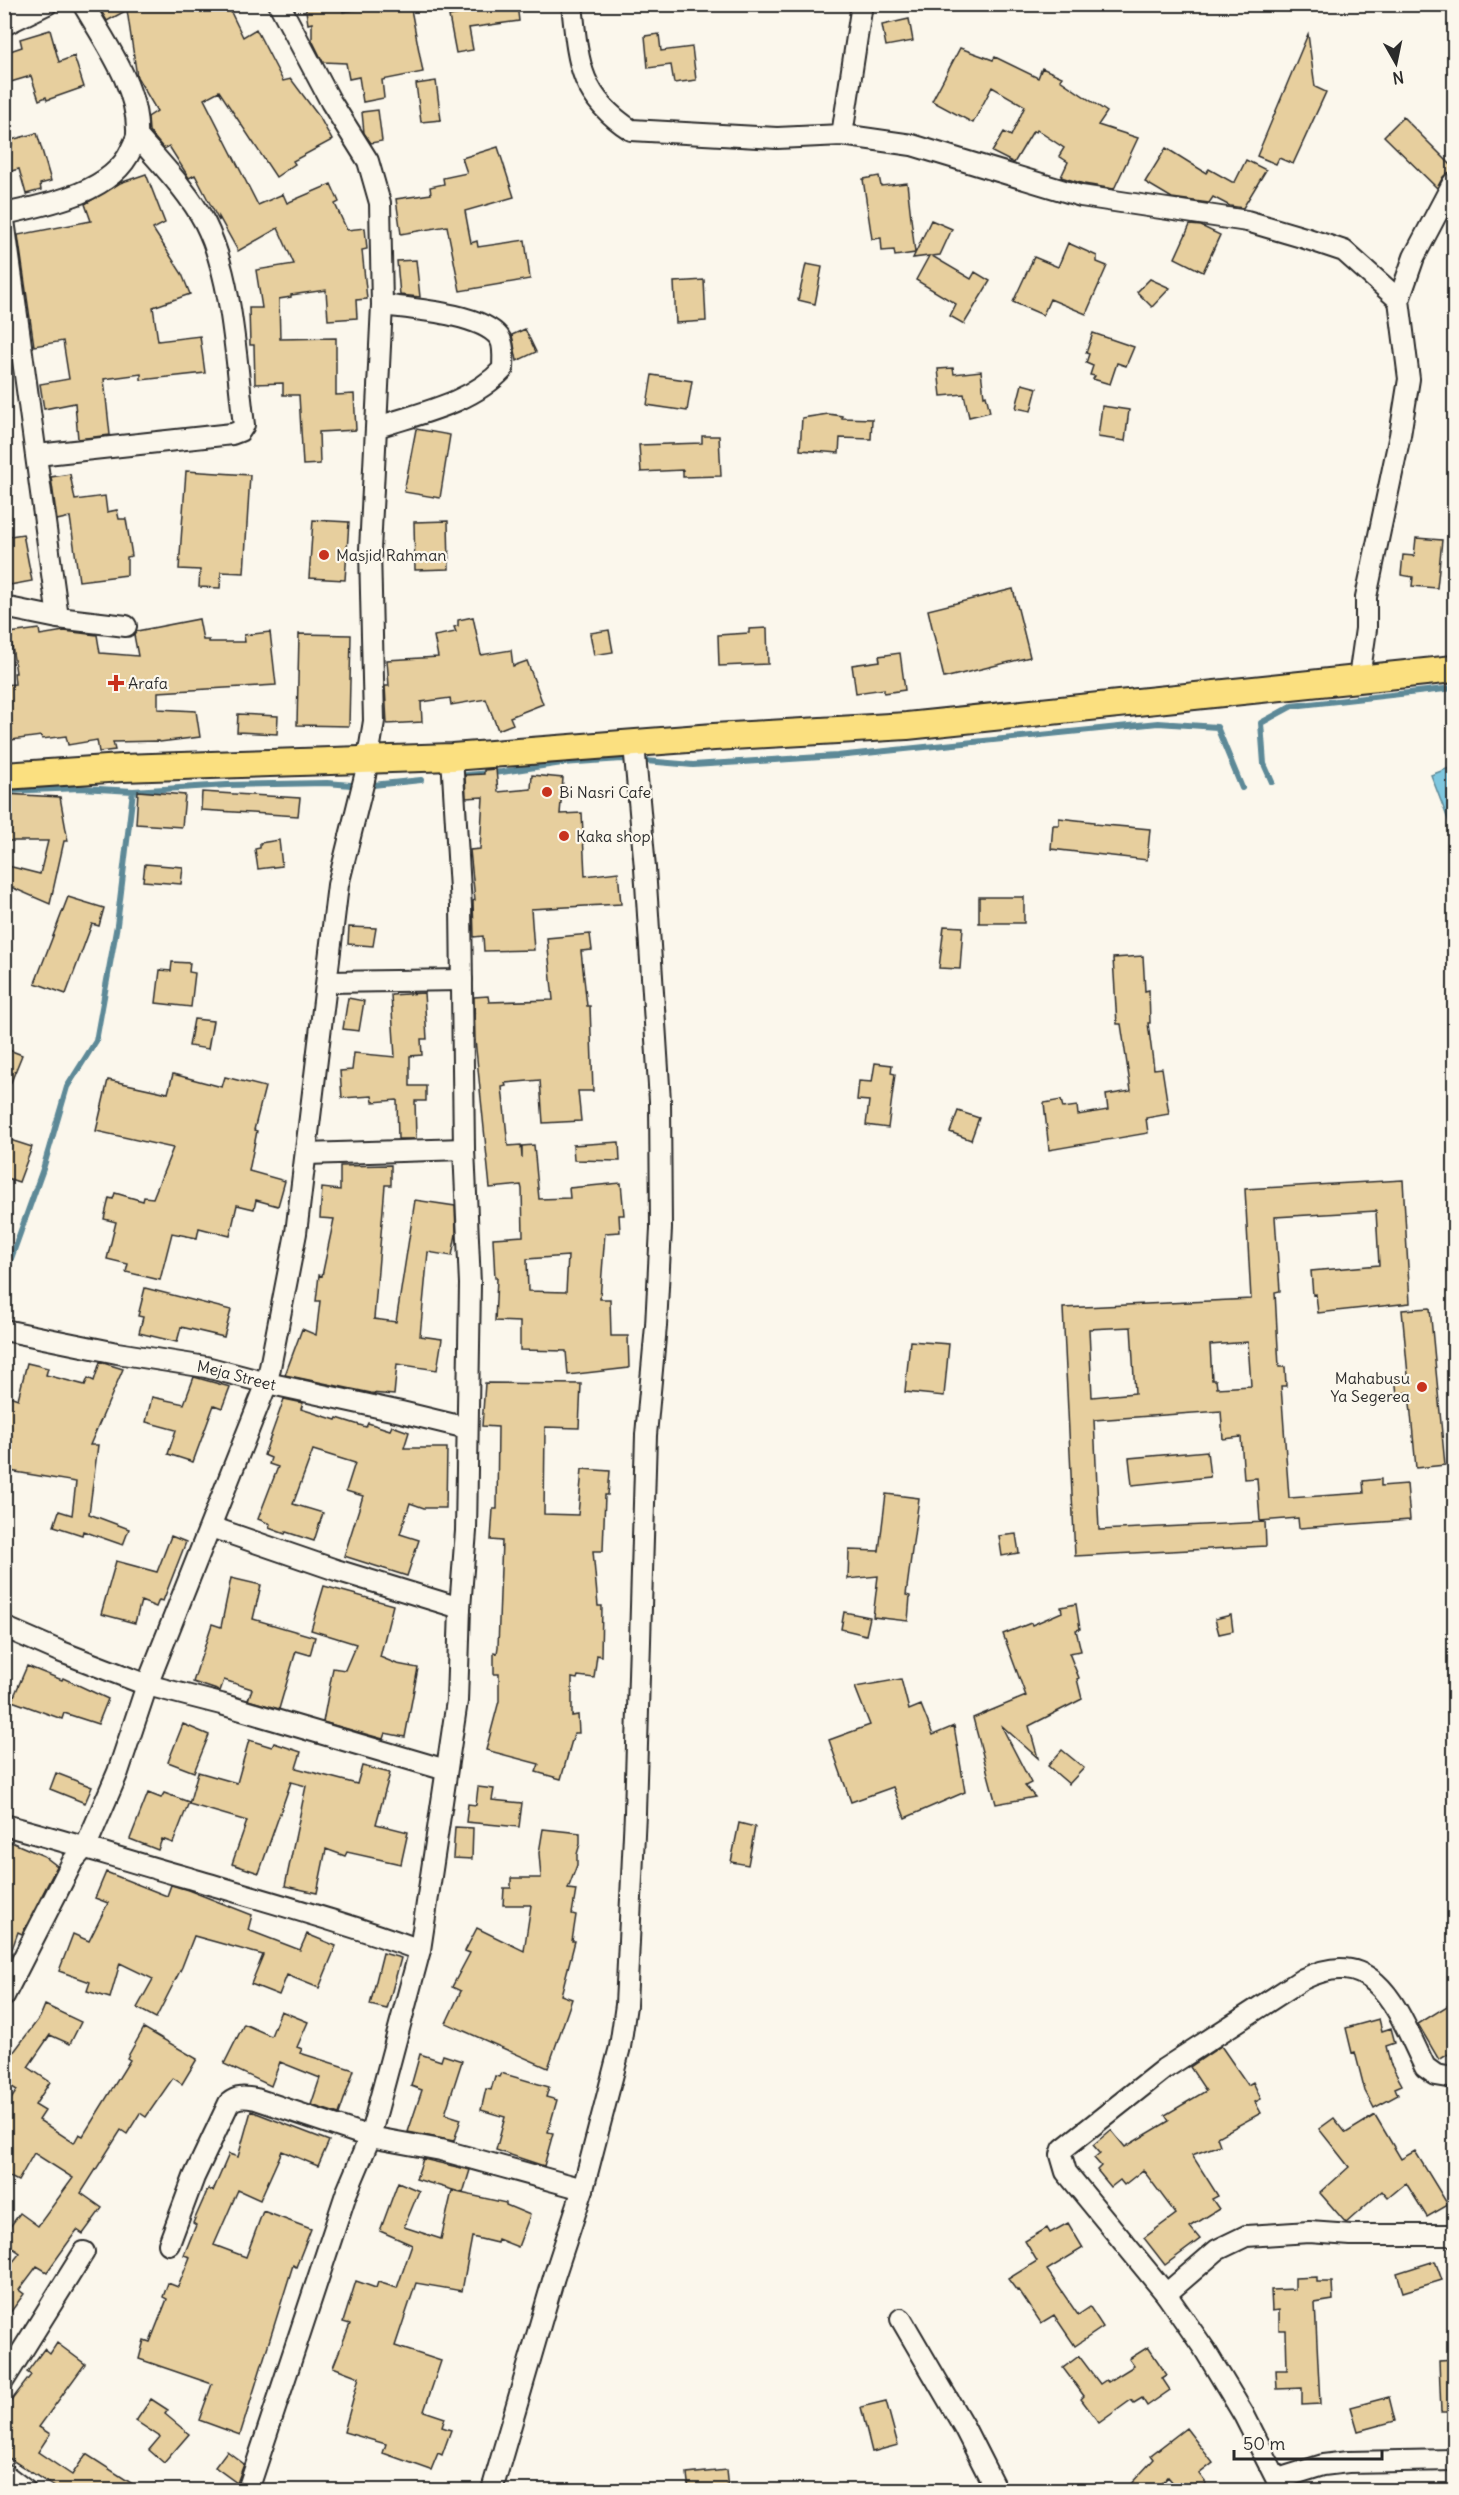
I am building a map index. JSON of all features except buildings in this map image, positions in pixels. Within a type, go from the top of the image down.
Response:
[{"type":"main road","points":[[4,776],[122,768],[452,757],[907,726],[1455,669]]},
{"type":"street","points":[[4,25],[47,4]]},
{"type":"street","points":[[4,214],[48,205],[86,191],[113,173],[128,156],[137,136],[136,115],[126,84],[83,4]]},
{"type":"street","points":[[4,1996],[73,1861],[86,1846],[118,1772],[147,1685],[267,1383],[296,1233],[338,885],[363,786],[374,721],[370,550],[378,427],[382,305],[380,203],[368,161],[331,102],[279,4]]},
{"type":"street","points":[[572,4],[581,68],[588,88],[614,119],[631,130],[777,138],[842,135],[912,145],[1081,196],[1247,221],[1305,238],[1344,251],[1400,300]]},
{"type":"street","points":[[842,135],[862,4]]},
{"type":"street","points":[[37,455],[232,434],[240,431],[244,425],[225,279],[216,247],[204,221],[183,190],[137,136]]},
{"type":"street","points":[[1359,678],[1366,629],[1366,597],[1400,435],[1408,379],[1400,300],[1414,257],[1453,183]]},
{"type":"street","points":[[4,220],[58,618]]},
{"type":"street","points":[[378,427],[467,395],[490,383],[503,369],[504,354],[500,338],[487,328],[467,319],[382,305]]},
{"type":"street","points":[[4,607],[58,618],[126,626]]},
{"type":"street","points":[[492,2490],[554,2277],[583,2189],[620,2047],[626,2005],[635,1825],[646,1435],[661,1257],[660,1101],[645,868],[634,744]]},
{"type":"street","points":[[248,2490],[346,2194],[370,2137],[420,1950],[457,1701],[460,1608],[466,1532],[470,1284],[464,1149],[461,906],[452,757]]},
{"type":"street","points":[[327,982],[462,980]]},
{"type":"street","points":[[306,1154],[464,1149]]},
{"type":"street","name":"Meja Street","points":[[4,1330],[117,1353],[206,1367],[466,1428]]},
{"type":"street","points":[[211,1527],[336,1570],[460,1608]]},
{"type":"street","points":[[4,1627],[147,1685],[221,1704],[446,1770]]},
{"type":"street","points":[[4,1825],[86,1846],[163,1871],[356,1926],[420,1950]]},
{"type":"street","points":[[1455,2078],[1444,2078],[1431,2073],[1425,2067],[1388,1995],[1375,1980],[1360,1972],[1326,1971],[1304,1979],[1164,2069],[1073,2140],[1063,2149],[1061,2155],[1066,2172],[1166,2294],[1205,2350],[1280,2485],[1323,2466],[1348,2462],[1455,2460]]},
{"type":"street","points":[[169,2244],[194,2177],[229,2103],[234,2099],[256,2099],[370,2137],[441,2150],[583,2189]]},
{"type":"street","points":[[1166,2294],[1217,2250],[1246,2236],[1309,2232],[1351,2235],[1455,2235]]},
{"type":"street","points":[[4,2380],[84,2252]]},
{"type":"street","points":[[901,2319],[964,2427],[996,2490]]},
{"type":"street","points":[[4,2474],[25,2490]]},
{"type":"water","points":[[1454,766],[1454,835],[1431,775]]},
{"type":"waterway","points":[[1272,782],[1264,764],[1261,723],[1292,706],[1454,688]]},
{"type":"waterway","points":[[456,776],[562,763],[622,759],[693,765],[837,756],[1158,723],[1217,727],[1242,788]]},
{"type":"waterway","points":[[4,791],[81,788],[133,791],[227,785],[327,783],[363,786],[421,780]]},
{"type":"waterway","points":[[4,1278],[43,1169],[67,1087],[96,1041],[117,925],[133,791]]},
{"type":"place","name":"Masjid Rahman","points":[[324,555]]},
{"type":"place","name":"Arafa","points":[[116,683]]},
{"type":"place","name":"Bi Nasri Cafe","points":[[547,792]]},
{"type":"place","name":"Kaka shop","points":[[564,836]]},
{"type":"place","name":"Mahabusu Ya Segerea","points":[[1422,1387]]}]
